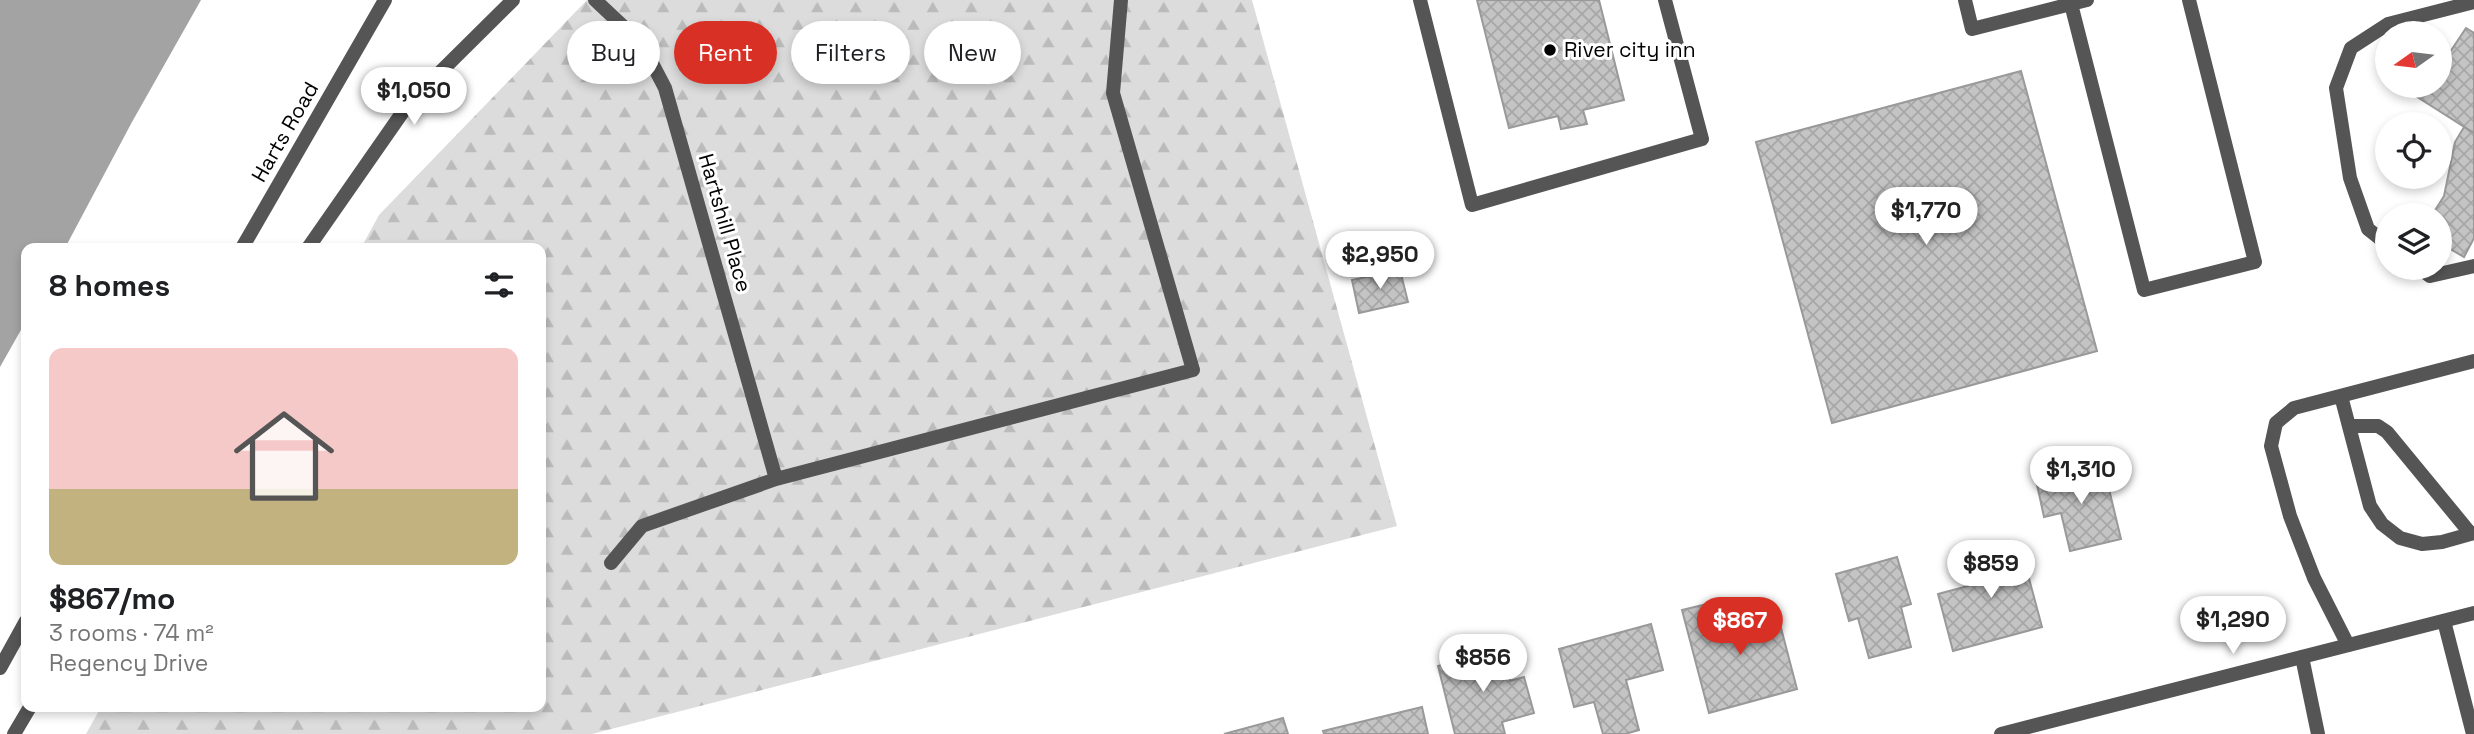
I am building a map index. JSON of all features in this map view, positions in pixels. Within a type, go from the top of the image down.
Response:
[{"type":"street","name":"Harts Road","points":[[245,243],[385,0]]},
{"type":"street","points":[[311,243],[409,103],[513,0]]},
{"type":"street","name":"Hartshill Place","points":[[595,0],[642,44],[665,88],[776,479]]},
{"type":"street","points":[[611,564],[642,526],[776,479],[1193,370],[1113,93],[1121,0]]},
{"type":"street","points":[[1420,0],[1472,205],[1702,139],[1665,0]]},
{"type":"street","points":[[1965,0],[1972,29],[2087,0]]},
{"type":"street","points":[[2071,4],[2144,290],[2255,262],[2189,0]]},
{"type":"street","points":[[2375,235],[2368,229],[2350,178],[2336,88],[2351,48],[2388,24],[2474,2]]},
{"type":"street","points":[[2452,271],[2474,266]]},
{"type":"street","points":[[2348,645],[2314,578],[2290,516],[2271,446],[2276,423],[2294,408],[2474,361]]},
{"type":"street","points":[[2341,396],[2370,506],[2382,524],[2400,538],[2422,544],[2472,534],[2387,432],[2378,426],[2349,426]]},
{"type":"street","points":[[2001,734],[2474,614]]},
{"type":"street","points":[[2444,621],[2473,733]]},
{"type":"street","points":[[0,668],[21,630]]},
{"type":"street","points":[[2302,657],[2318,734]]},
{"type":"street","points":[[14,734],[27,712]]},
{"type":"green space","points":[[587,0],[1252,0],[1397,526],[592,734],[86,734],[98,712],[546,712],[546,243],[364,243],[379,215]]},
{"type":"shaded area","points":[[0,0],[201,0],[68,243],[21,243],[21,330],[0,367]]},
{"type":"building","name":"River city inn","points":[[1477,0],[1599,0],[1624,100],[1583,110],[1587,124],[1561,129],[1558,116],[1509,128]]},
{"type":"building","points":[[2466,28],[2474,33],[2474,133],[2452,119],[2452,112],[2441,112],[2419,98],[2452,98],[2452,49]]},
{"type":"building","points":[[2021,71],[2097,351],[1832,423],[1756,142]]},
{"type":"building","points":[[2464,127],[2474,133],[2474,238],[2464,257],[2452,250],[2452,203],[2440,203],[2445,189],[2452,189],[2455,142]]},
{"type":"building","points":[[1400,270],[1408,302],[1359,313],[1352,280]]},
{"type":"building","points":[[2103,464],[2121,539],[2070,551],[2061,513],[2044,517],[2036,480]]},
{"type":"building","points":[[2020,545],[2042,627],[1953,651],[1938,594],[1968,586],[1962,561]]},
{"type":"building","points":[[1897,557],[1911,604],[1901,607],[1911,647],[1869,658],[1858,618],[1849,621],[1836,574]]},
{"type":"building","points":[[1703,605],[1708,623],[1775,605],[1797,689],[1709,713],[1682,610]]},
{"type":"building","points":[[1651,624],[1663,670],[1626,680],[1639,730],[1625,734],[1603,734],[1594,702],[1574,707],[1559,649]]},
{"type":"building","points":[[1502,649],[1510,681],[1524,677],[1534,713],[1502,722],[1505,734],[1455,734],[1438,666]]},
{"type":"building","points":[[1422,707],[1428,734],[1324,734],[1323,731]]},
{"type":"building","points":[[1283,718],[1288,734],[1224,734]]},
{"type":"place","name":"River city inn","points":[[1550,50]]}]
